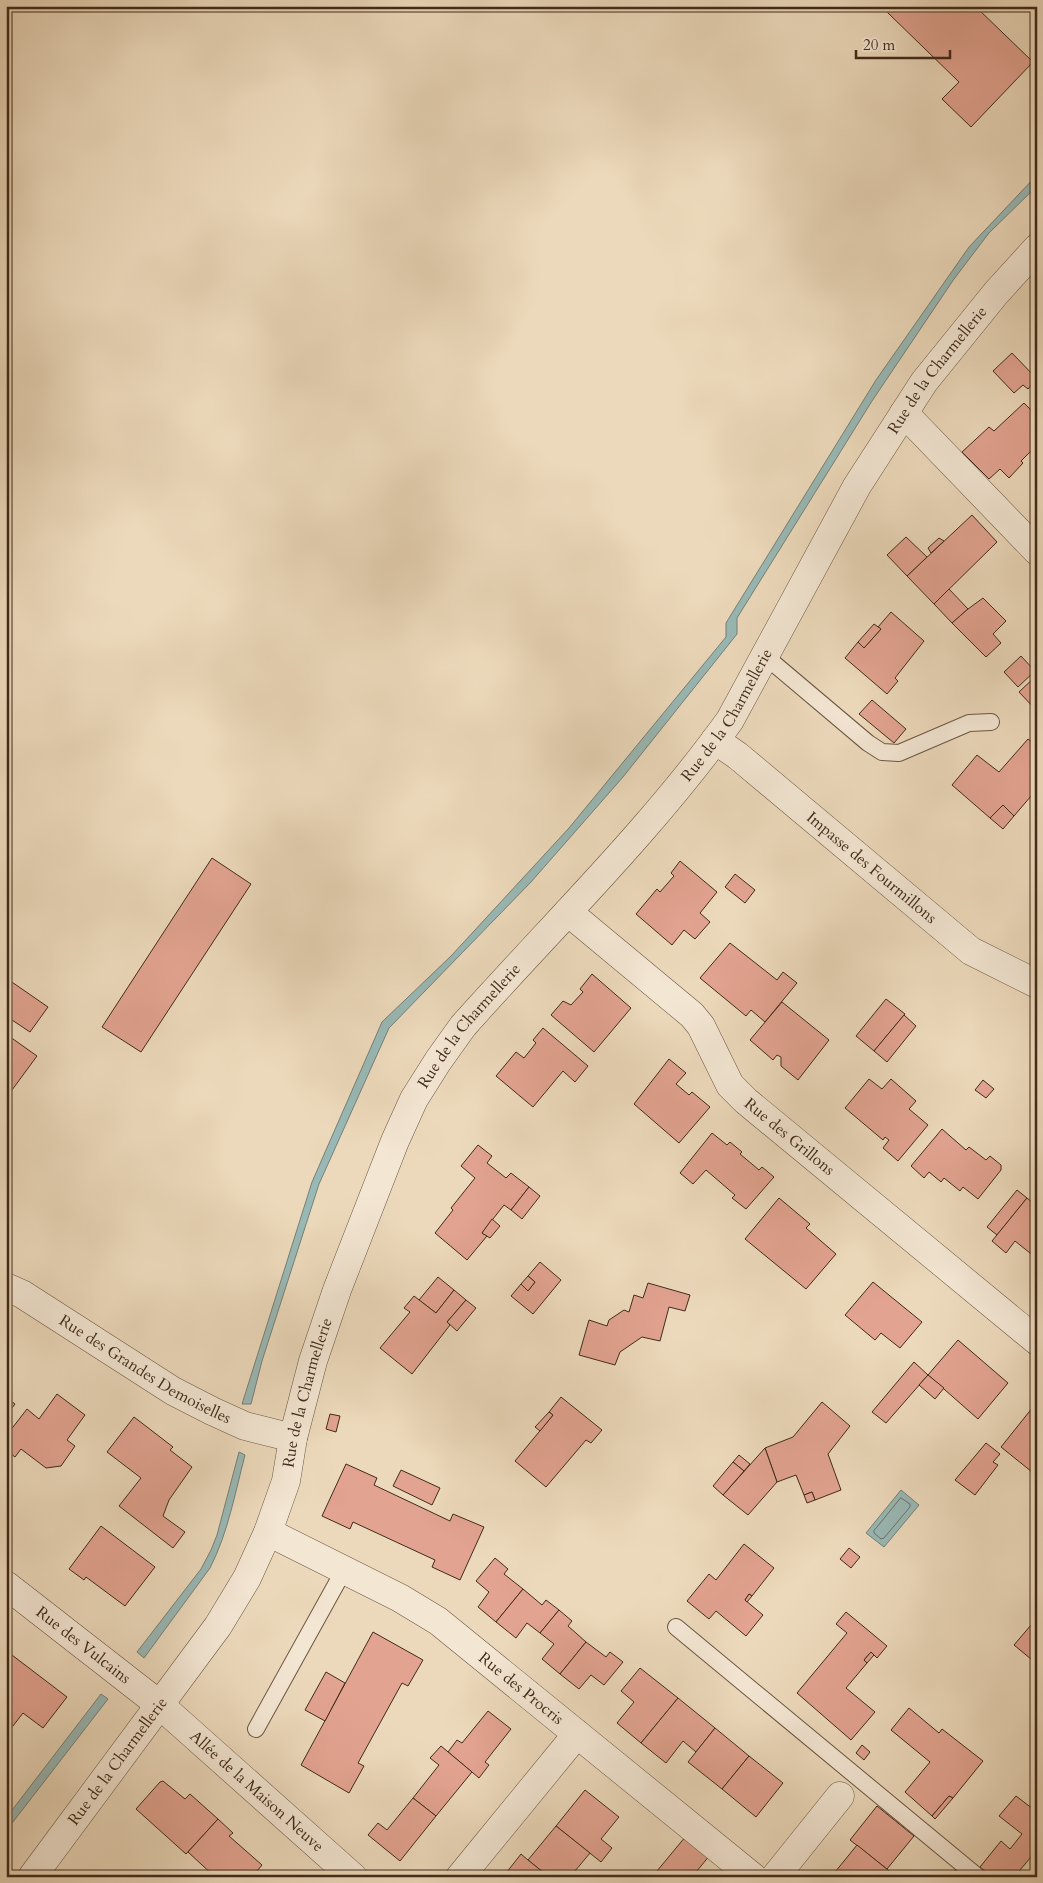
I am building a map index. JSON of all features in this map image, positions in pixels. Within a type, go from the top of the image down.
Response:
[{"type":"street","name":"Rue de la Charmellerie","points":[[32,1877],[218,1626],[247,1578],[268,1532],[286,1481],[293,1438],[313,1361],[337,1290],[395,1141],[414,1099],[463,1026],[644,828],[716,740],[730,720],[857,486],[904,412],[924,382],[996,293],[1037,248]]},
{"type":"street","points":[[904,412],[1037,551]]},
{"type":"street","name":"Impasse des Fourmillons","points":[[716,740],[738,756],[971,952],[1037,984]]},
{"type":"street","name":"Rue des Grillons","points":[[568,912],[692,1015],[701,1026],[730,1085],[746,1101],[1037,1341]]},
{"type":"street","name":"Rue des Grandes Demoiselles","points":[[6,1286],[22,1294],[173,1391],[245,1426],[293,1438]]},
{"type":"street","name":"Rue des Procris","points":[[268,1532],[400,1598],[438,1621],[753,1877]]},
{"type":"street","name":"Rue des Vulcains","points":[[6,1585],[160,1705]]},
{"type":"street","name":"Allée de la Maison Neuve","points":[[160,1705],[353,1877]]},
{"type":"street","points":[[460,1877],[577,1734]]},
{"type":"street","points":[[775,1877],[840,1796]]},
{"type":"lane","points":[[765,656],[868,743],[882,752],[899,753],[969,723],[990,722]]},
{"type":"lane","points":[[256,1729],[344,1570]]},
{"type":"lane","points":[[676,1627],[978,1877]]},
{"type":"water","points":[[1037,175],[1037,186],[989,233],[954,279],[872,401],[737,618],[737,634],[623,777],[531,882],[389,1028],[319,1184],[262,1361],[251,1404],[242,1404],[312,1182],[382,1022],[451,956],[569,828],[726,637],[726,623],[876,380],[969,247]]},
{"type":"water","points":[[239,1452],[245,1455],[222,1541],[216,1555],[210,1568],[144,1658],[137,1652],[201,1569],[211,1550],[217,1535]]},
{"type":"water","points":[[901,1490],[919,1505],[884,1547],[866,1533]]},
{"type":"water","points":[[101,1694],[108,1699],[6,1831],[6,1818]]},
{"type":"building","points":[[893,6],[975,6],[1033,62],[971,127],[942,99],[959,82],[887,12]]},
{"type":"building","points":[[1012,353],[1037,379],[1028,389],[1023,385],[1014,393],[993,371]]},
{"type":"building","points":[[1024,403],[1037,416],[1037,445],[1021,461],[1023,463],[1009,478],[1000,469],[989,479],[962,452],[989,427],[994,431]]},
{"type":"building","points":[[972,515],[997,542],[934,604],[907,576]]},
{"type":"building","points":[[906,537],[927,557],[907,576],[887,555]]},
{"type":"building","points":[[939,538],[944,541],[931,553],[928,548]]},
{"type":"building","points":[[949,589],[968,609],[952,623],[934,604]]},
{"type":"building","points":[[983,598],[1006,621],[993,634],[1001,643],[986,657],[952,623]]},
{"type":"building","points":[[891,612],[924,641],[895,678],[898,681],[887,694],[845,658],[858,642],[864,648],[881,629],[878,627]]},
{"type":"building","points":[[874,624],[881,629],[864,648],[858,642]]},
{"type":"building","points":[[1021,656],[1035,671],[1018,687],[1004,672]]},
{"type":"building","points":[[1037,675],[1037,711],[1019,692]]},
{"type":"building","points":[[872,700],[906,729],[894,743],[859,714]]},
{"type":"building","points":[[1028,739],[1037,746],[1037,789],[1014,816],[1003,805],[990,818],[952,785],[977,755],[999,772]]},
{"type":"building","points":[[1003,805],[1014,816],[1003,829],[990,818]]},
{"type":"building","points":[[212,858],[251,884],[141,1052],[102,1027]]},
{"type":"building","points":[[680,861],[717,892],[700,913],[710,922],[695,939],[684,930],[672,945],[636,914],[657,889],[660,892],[674,876],[671,873]]},
{"type":"building","points":[[735,874],[755,890],[745,903],[725,887]]},
{"type":"building","points":[[730,943],[777,980],[783,972],[797,983],[765,1022],[751,1010],[746,1016],[700,978]]},
{"type":"building","points":[[592,974],[631,1008],[594,1052],[551,1015],[563,1001],[571,1005],[583,992],[580,989]]},
{"type":"building","points":[[6,978],[48,1007],[30,1032],[6,1016]]},
{"type":"building","points":[[886,999],[905,1014],[874,1051],[856,1036]]},
{"type":"building","points":[[782,1002],[829,1040],[798,1080],[781,1066],[781,1057],[777,1055],[773,1060],[750,1040]]},
{"type":"building","points":[[904,1015],[916,1026],[887,1062],[874,1051]]},
{"type":"building","points":[[543,1028],[588,1066],[575,1082],[563,1071],[533,1107],[496,1076],[516,1052],[524,1058],[536,1043],[533,1040]]},
{"type":"building","points":[[6,1034],[37,1056],[12,1090],[6,1086]]},
{"type":"building","points":[[669,1059],[686,1073],[676,1084],[689,1095],[692,1092],[710,1107],[679,1143],[634,1104]]},
{"type":"building","points":[[869,1079],[882,1089],[891,1079],[916,1101],[909,1109],[928,1125],[898,1161],[883,1148],[889,1140],[885,1137],[883,1140],[845,1108]]},
{"type":"building","points":[[983,1080],[994,1089],[986,1098],[975,1090]]},
{"type":"building","points":[[942,1129],[966,1150],[969,1147],[986,1160],[990,1156],[1001,1165],[1001,1170],[978,1199],[963,1187],[960,1191],[944,1178],[941,1182],[929,1172],[924,1178],[911,1166]]},
{"type":"building","points":[[712,1133],[727,1145],[730,1142],[742,1152],[740,1154],[759,1170],[762,1167],[774,1177],[746,1209],[732,1198],[735,1195],[706,1170],[693,1184],[680,1173]]},
{"type":"building","points":[[478,1145],[492,1156],[487,1163],[506,1178],[511,1173],[529,1187],[511,1210],[504,1205],[482,1233],[487,1236],[467,1260],[435,1233],[453,1210],[451,1208],[475,1178],[461,1166]]},
{"type":"building","points":[[529,1187],[540,1196],[522,1219],[511,1210]]},
{"type":"building","points":[[1017,1190],[1027,1198],[997,1235],[987,1227]]},
{"type":"building","points":[[779,1198],[810,1224],[806,1228],[836,1254],[806,1289],[745,1239]]},
{"type":"building","points":[[1027,1198],[1037,1206],[1037,1267],[1031,1262],[1035,1257],[1015,1241],[1006,1253],[992,1241]]},
{"type":"building","points":[[492,1219],[500,1226],[490,1238],[482,1233]]},
{"type":"building","points":[[540,1262],[561,1280],[533,1314],[511,1296],[521,1284],[528,1291],[535,1282],[528,1276]]},
{"type":"building","points":[[528,1276],[535,1282],[528,1291],[521,1284]]},
{"type":"building","points":[[438,1277],[454,1290],[436,1313],[419,1300]]},
{"type":"building","points":[[873,1282],[922,1322],[900,1348],[881,1333],[875,1340],[845,1315]]},
{"type":"building","points":[[648,1283],[690,1295],[685,1311],[669,1307],[660,1341],[642,1337],[620,1352],[615,1365],[579,1355],[589,1320],[607,1326],[609,1320],[624,1310],[629,1312],[634,1295],[643,1298]]},
{"type":"building","points":[[454,1290],[466,1300],[447,1322],[450,1325],[412,1374],[380,1348],[410,1312],[404,1308],[414,1296],[436,1313]]},
{"type":"building","points":[[466,1300],[476,1308],[457,1331],[447,1322]]},
{"type":"building","points":[[958,1340],[1008,1383],[978,1419],[928,1375]]},
{"type":"building","points":[[914,1362],[928,1375],[886,1423],[872,1412]]},
{"type":"building","points":[[928,1375],[944,1388],[935,1399],[919,1385]]},
{"type":"building","points":[[57,1394],[85,1415],[67,1440],[75,1446],[61,1466],[46,1468],[21,1449],[15,1457],[6,1450],[6,1436],[27,1409],[39,1419]]},
{"type":"building","points":[[6,1397],[15,1404],[6,1416]]},
{"type":"building","points":[[561,1397],[602,1430],[591,1443],[586,1440],[546,1487],[515,1461],[553,1415],[549,1412]]},
{"type":"building","points":[[822,1402],[850,1426],[828,1454],[841,1490],[815,1500],[812,1492],[804,1495],[796,1475],[777,1482],[765,1448],[793,1437]]},
{"type":"building","points":[[1037,1402],[1037,1476],[1001,1447]]},
{"type":"building","points":[[549,1412],[553,1415],[540,1431],[535,1427]]},
{"type":"building","points":[[330,1414],[340,1416],[336,1432],[326,1429]]},
{"type":"building","points":[[134,1417],[173,1447],[170,1450],[192,1467],[169,1500],[163,1516],[185,1532],[173,1548],[119,1506],[141,1478],[107,1452]]},
{"type":"building","points":[[986,1443],[1000,1454],[993,1462],[998,1465],[975,1495],[955,1480]]},
{"type":"building","points":[[765,1448],[777,1482],[748,1515],[723,1495]]},
{"type":"building","points":[[739,1455],[750,1464],[744,1471],[733,1462]]},
{"type":"building","points":[[733,1462],[744,1471],[723,1495],[713,1486]]},
{"type":"building","points":[[346,1464],[377,1478],[374,1485],[450,1521],[453,1514],[484,1527],[460,1580],[432,1567],[435,1560],[353,1522],[350,1529],[322,1516]]},
{"type":"building","points":[[401,1470],[440,1488],[432,1505],[393,1486]]},
{"type":"building","points":[[812,1492],[815,1500],[807,1503],[804,1495]]},
{"type":"building","points":[[101,1526],[155,1567],[125,1606],[86,1577],[84,1580],[69,1569]]},
{"type":"building","points":[[744,1544],[774,1568],[752,1596],[749,1594],[745,1600],[763,1615],[746,1636],[716,1611],[709,1619],[687,1601],[709,1574],[716,1580]]},
{"type":"building","points":[[849,1548],[860,1557],[851,1568],[840,1559]]},
{"type":"building","points":[[495,1558],[508,1569],[504,1574],[523,1589],[496,1622],[478,1607],[489,1592],[476,1581]]},
{"type":"building","points":[[523,1589],[542,1605],[546,1600],[559,1610],[540,1633],[527,1623],[516,1638],[496,1622]]},
{"type":"building","points":[[749,1594],[752,1596],[747,1602],[745,1600]]},
{"type":"building","points":[[559,1610],[572,1621],[568,1626],[586,1642],[560,1674],[542,1659],[554,1644],[540,1633]]},
{"type":"building","points":[[846,1612],[887,1646],[877,1658],[871,1652],[864,1660],[867,1663],[846,1688],[875,1712],[851,1740],[797,1693],[847,1633],[836,1624]]},
{"type":"building","points":[[1037,1618],[1037,1664],[1014,1645]]},
{"type":"building","points":[[373,1632],[423,1660],[408,1686],[402,1683],[358,1763],[364,1766],[349,1793],[301,1765]]},
{"type":"building","points":[[586,1642],[606,1657],[610,1652],[623,1662],[604,1685],[591,1675],[579,1689],[560,1674]]},
{"type":"building","points":[[8,1652],[67,1697],[43,1728],[23,1713],[6,1735],[6,1654]]},
{"type":"building","points":[[871,1652],[874,1655],[867,1663],[864,1660]]},
{"type":"building","points":[[640,1668],[678,1698],[641,1743],[617,1723],[634,1702],[621,1691]]},
{"type":"building","points":[[326,1672],[345,1683],[325,1721],[305,1710]]},
{"type":"building","points":[[678,1698],[715,1728],[696,1752],[683,1741],[666,1763],[641,1743]]},
{"type":"building","points":[[909,1708],[939,1733],[942,1729],[983,1761],[953,1798],[949,1796],[932,1816],[905,1792],[930,1762],[891,1730]]},
{"type":"building","points":[[488,1711],[511,1729],[485,1762],[489,1765],[479,1778],[448,1752],[457,1740],[462,1743]]},
{"type":"building","points":[[715,1728],[749,1756],[722,1789],[688,1762]]},
{"type":"building","points":[[862,1745],[870,1752],[864,1760],[856,1753]]},
{"type":"building","points":[[441,1746],[472,1772],[436,1816],[413,1798],[439,1765],[430,1758]]},
{"type":"building","points":[[749,1756],[783,1783],[756,1817],[722,1789]]},
{"type":"building","points":[[163,1781],[185,1799],[190,1794],[218,1819],[186,1854],[136,1809]]},
{"type":"building","points":[[585,1790],[619,1817],[601,1839],[612,1848],[601,1862],[556,1826]]},
{"type":"building","points":[[949,1796],[953,1798],[935,1819],[932,1816]]},
{"type":"building","points":[[1016,1796],[1037,1812],[1037,1850],[1014,1877],[992,1877],[980,1867],[1001,1841],[1010,1849],[1022,1834],[999,1816]]},
{"type":"building","points":[[413,1798],[436,1816],[400,1861],[368,1835],[378,1823],[387,1830]]},
{"type":"building","points":[[877,1806],[914,1836],[887,1869],[850,1840]]},
{"type":"building","points":[[218,1819],[233,1833],[229,1836],[262,1865],[252,1877],[215,1877],[188,1852]]},
{"type":"building","points":[[556,1826],[590,1853],[570,1877],[549,1877],[528,1860]]},
{"type":"building","points":[[686,1836],[710,1855],[692,1877],[652,1877]]},
{"type":"building","points":[[857,1845],[893,1874],[891,1877],[831,1877]]},
{"type":"building","points":[[521,1854],[528,1860],[549,1877],[503,1877]]},
{"type":"building","points":[[955,1870],[963,1877],[950,1877]]},
{"type":"building","points":[[112,1873],[113,1877],[101,1877]]}]
